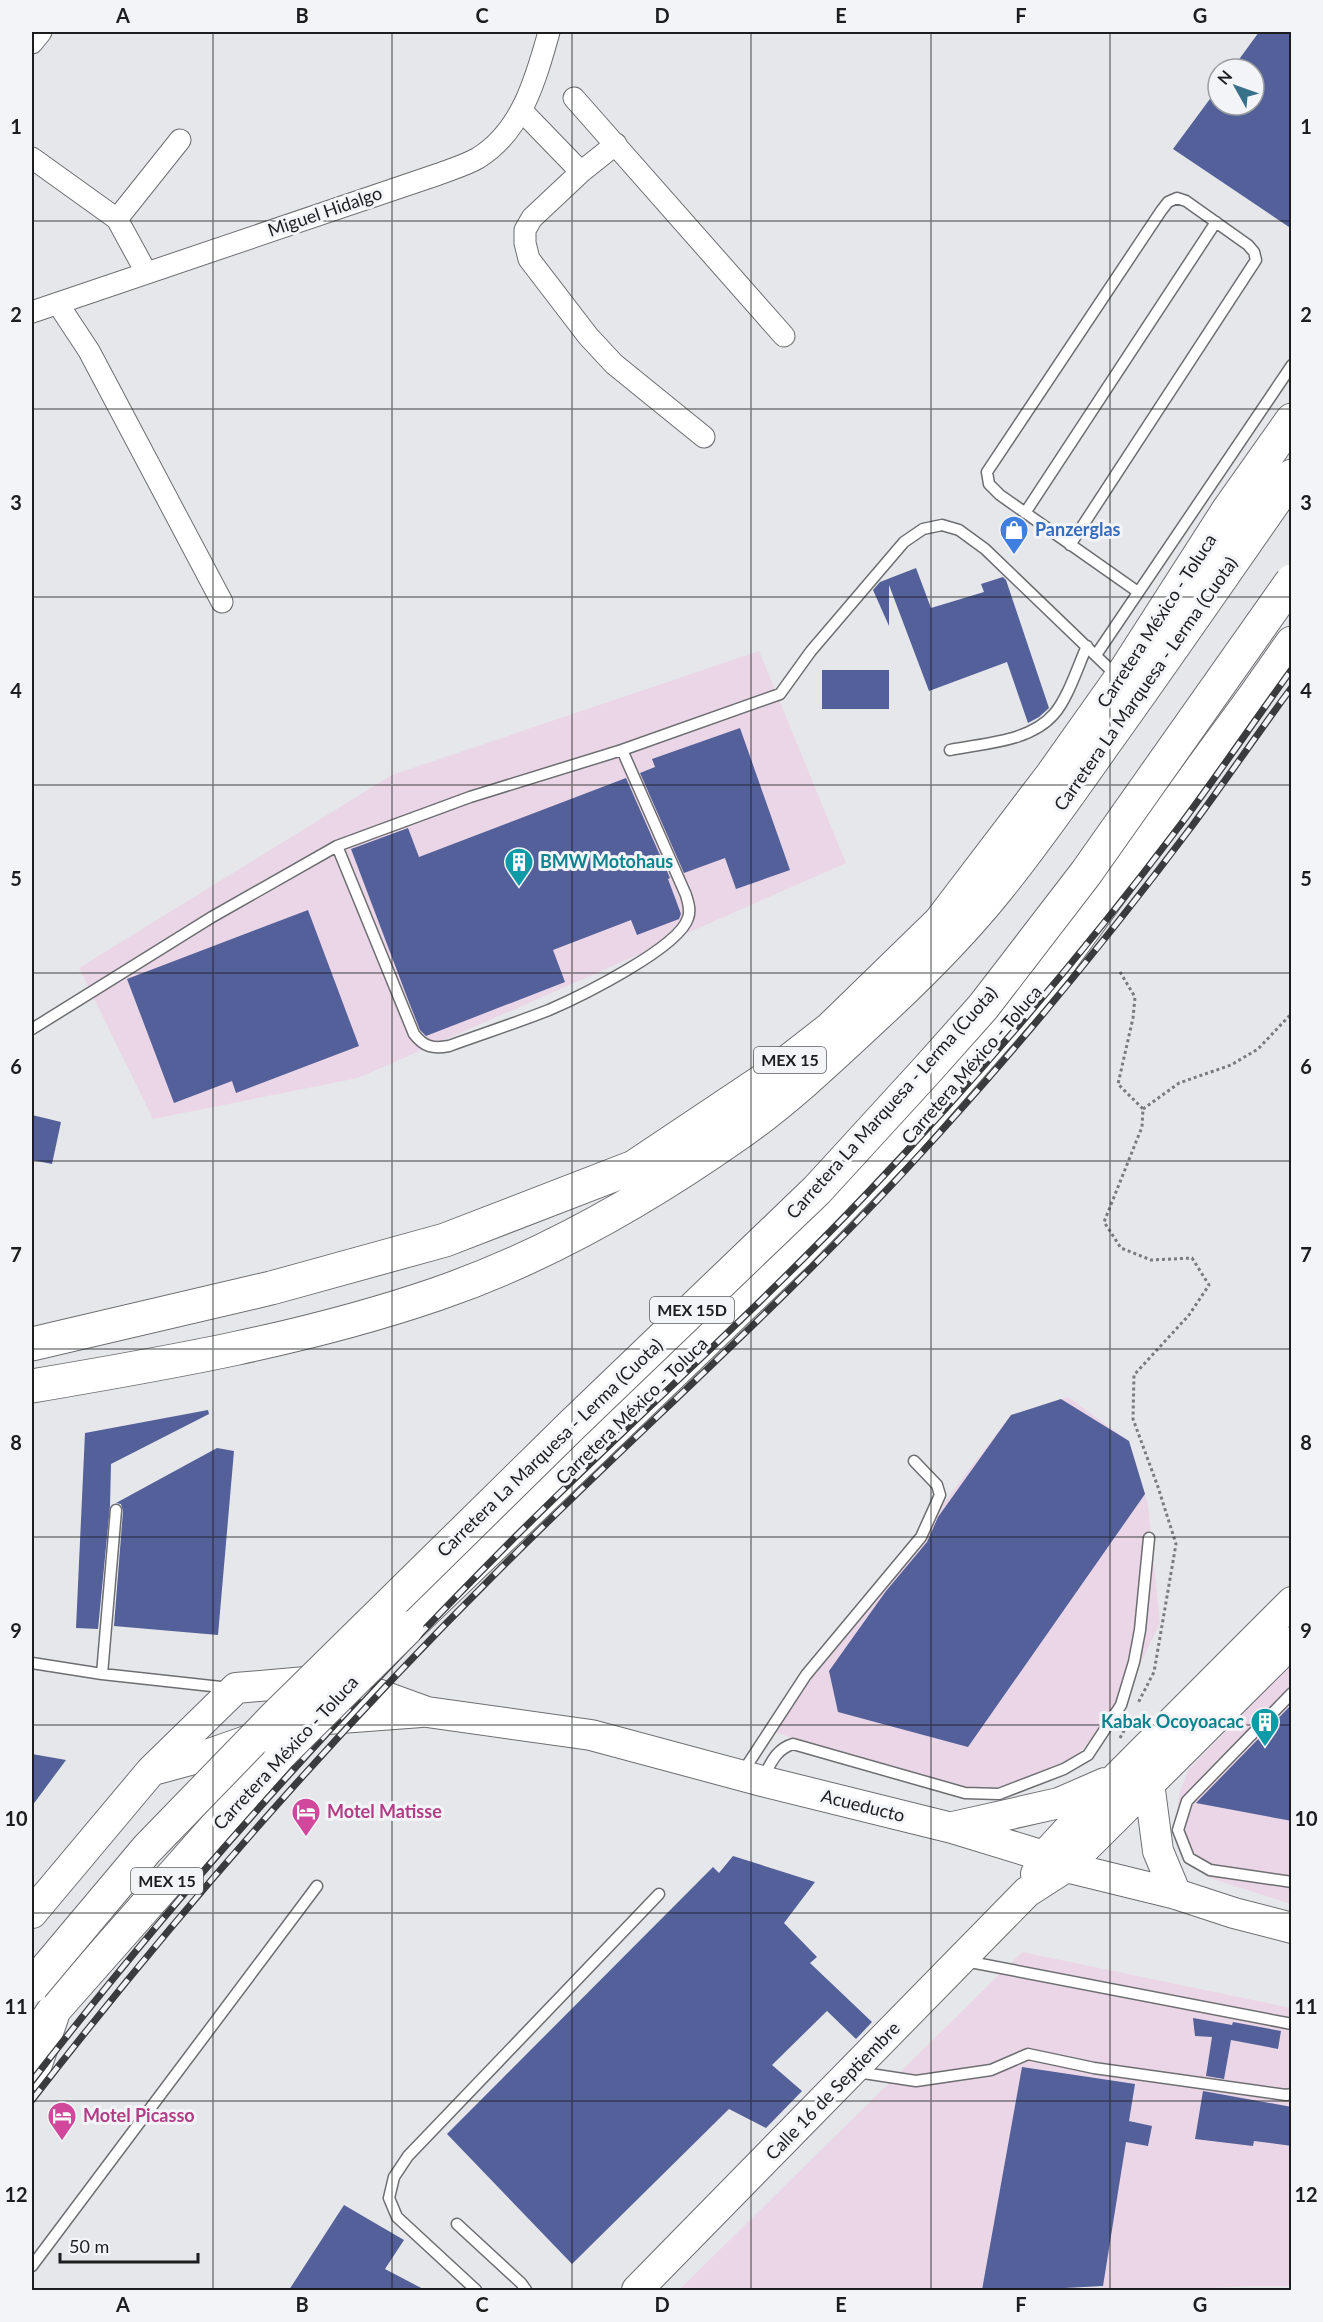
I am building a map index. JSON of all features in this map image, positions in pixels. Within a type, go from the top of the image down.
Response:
[{"type":"main road","name":"Carretera México - Toluca","points":[[32,1344],[271,1288],[445,1240],[634,1167],[767,1078],[830,1029],[940,922],[1052,775],[1120,680],[1230,509],[1292,420]]},
{"type":"main road","name":"Carretera La Marquesa - Lerma (Cuota)","points":[[32,1386],[219,1352],[307,1333],[437,1294],[492,1272],[611,1214],[741,1132],[854,1036],[932,962],[996,891],[1038,836],[1292,476]]},
{"type":"main road","name":"Carretera La Marquesa - Lerma (Cuota)","points":[[32,1986],[147,1849],[267,1725],[572,1425],[817,1190],[933,1063],[983,1007],[1086,873],[1292,581]]},
{"type":"main road","name":"Carretera México - Toluca","points":[[32,2042],[54,2010],[281,1753],[407,1628],[798,1252],[904,1143],[1048,978],[1292,643]]},
{"type":"main road","name":"Calle 16 de Septiembre","points":[[637,2290],[1028,1892],[1055,1862],[1116,1778],[1292,1602]]},
{"type":"main road","name":"Calle 16 de Septiembre","points":[[1055,1862],[1149,1783],[1292,1642]]},
{"type":"main road","points":[[32,1913],[151,1771],[236,1688],[317,1681],[361,1688],[427,1712]]},
{"type":"main road","name":"Acueducto","points":[[427,1712],[591,1735],[952,1828],[1055,1862],[1292,1928]]},
{"type":"main road","points":[[151,1771],[255,1738],[327,1719],[427,1712]]},
{"type":"main road","points":[[952,1828],[1059,1803],[1116,1778]]},
{"type":"main road","points":[[1149,1783],[1158,1851],[1176,1894]]},
{"type":"main road","points":[[32,2074],[54,2010]]},
{"type":"street","points":[[32,43],[41,32]]},
{"type":"street","name":"Miguel Hidalgo","points":[[32,312],[439,174],[478,158],[498,141],[530,96],[549,32]]},
{"type":"street","points":[[574,98],[784,336]]},
{"type":"street","points":[[521,110],[581,172]]},
{"type":"street","points":[[117,219],[180,140]]},
{"type":"street","points":[[616,144],[581,172],[532,218],[525,230],[529,260],[588,336],[614,364],[704,437]]},
{"type":"street","points":[[32,158],[117,219],[146,272]]},
{"type":"street","points":[[58,304],[89,351],[222,602]]},
{"type":"lane","points":[[1070,545],[1256,260],[1254,252],[1248,245],[1186,201],[1177,198],[1168,202],[1161,211],[987,472],[989,484],[1000,495],[1070,545],[1138,592]]},
{"type":"lane","points":[[1025,513],[1216,222]]},
{"type":"lane","points":[[1096,655],[1292,365]]},
{"type":"lane","points":[[32,1029],[212,917],[337,846],[470,797],[622,750],[780,694],[811,651],[904,542],[923,529],[942,525],[959,530],[985,549],[1120,680]]},
{"type":"lane","points":[[950,750],[1024,735],[1042,723],[1054,713],[1062,700],[1087,646]]},
{"type":"lane","points":[[337,846],[414,1034],[421,1043],[434,1048],[449,1046],[550,1009],[633,967],[681,931],[690,910],[686,895],[622,750]]},
{"type":"lane","points":[[751,1778],[806,1675],[921,1536],[940,1496],[936,1485],[914,1461]]},
{"type":"lane","points":[[102,1674],[116,1510]]},
{"type":"lane","points":[[751,1778],[784,1747],[793,1744],[965,1793],[999,1794],[1064,1769],[1088,1755],[1121,1705],[1134,1662],[1140,1630],[1149,1538]]},
{"type":"lane","points":[[32,1663],[102,1674],[236,1688]]},
{"type":"lane","points":[[1292,1694],[1187,1801],[1178,1830],[1189,1858],[1210,1870],[1292,1882]]},
{"type":"lane","points":[[32,2266],[317,1886]]},
{"type":"lane","points":[[476,2290],[397,2217],[389,2198],[394,2177],[408,2156],[659,1894]]},
{"type":"lane","points":[[960,1960],[1292,2024]]},
{"type":"lane","points":[[853,2071],[916,2081],[991,2070],[1028,2054],[1094,2068],[1292,2094]]},
{"type":"lane","points":[[457,2224],[526,2290]]},
{"type":"path","points":[[1120,972],[1135,997],[1133,1018],[1118,1084],[1143,1109],[1142,1127],[1104,1222],[1121,1248],[1151,1260],[1192,1258],[1209,1285],[1189,1315],[1134,1375],[1133,1419],[1176,1544],[1154,1672],[1134,1710]]},
{"type":"path","points":[[1143,1109],[1179,1083],[1231,1065],[1258,1049],[1292,1013]]},
{"type":"path","points":[[1119,1739],[1129,1720]]},
{"type":"shaded area","points":[[759,651],[846,863],[358,1078],[153,1119],[79,968],[392,775]]},
{"type":"shaded area","points":[[1068,1397],[1129,1441],[1148,1505],[1160,1623],[1119,1708],[1064,1769],[988,1793],[857,1761],[770,1730],[1011,1415]]},
{"type":"shaded area","points":[[1291,1665],[1291,1904],[1207,1877],[1187,1858],[1174,1837],[1179,1795],[1188,1770]]},
{"type":"shaded area","points":[[1022,1952],[1291,2008],[1291,2286],[1181,2290],[1101,2290],[1102,2286],[1027,2290],[679,2290]]},
{"type":"building","points":[[1259,32],[1292,32],[1292,229],[1173,149],[1206,104],[1206,117],[1266,117],[1266,57],[1241,57]]},
{"type":"building","points":[[916,568],[931,608],[984,592],[981,584],[1003,577],[1006,580],[1049,708],[1039,717],[1028,723],[1007,662],[929,691],[889,585],[889,626],[873,590],[880,582]]},
{"type":"building","points":[[822,670],[889,670],[889,709],[822,709]]},
{"type":"building","name":"BMW Motohaus","points":[[740,728],[790,870],[736,889],[725,858],[684,873],[640,773],[655,767],[652,759]]},
{"type":"building","name":"BMW Motohaus","points":[[626,778],[670,878],[668,879],[681,914],[679,919],[637,935],[631,920],[553,950],[565,982],[426,1036],[420,1030],[351,849],[408,828],[419,857]]},
{"type":"building","points":[[308,910],[359,1046],[236,1093],[232,1081],[174,1103],[127,979]]},
{"type":"building","points":[[32,1115],[61,1122],[52,1164],[32,1160]]},
{"type":"building","points":[[1061,1399],[1129,1441],[1145,1494],[968,1747],[838,1712],[829,1671],[886,1591],[927,1542],[938,1517],[1011,1415]]},
{"type":"building","points":[[208,1410],[209,1414],[111,1464],[110,1506],[98,1629],[76,1628],[85,1433]]},
{"type":"building","points":[[217,1448],[234,1451],[218,1635],[114,1626],[123,1511],[121,1504],[116,1503]]},
{"type":"building","name":"Kabak Ocoyoacac","points":[[1292,1704],[1292,1821],[1196,1803]]},
{"type":"building","points":[[32,1754],[66,1760],[32,1806]]},
{"type":"building","points":[[733,1856],[815,1882],[784,1923],[817,1957],[810,1963],[872,2022],[856,2039],[827,2011],[772,2065],[802,2091],[766,2128],[729,2109],[572,2264],[447,2134],[713,1867],[719,1873]]},
{"type":"building","points":[[1193,2018],[1232,2025],[1233,2022],[1281,2031],[1278,2049],[1231,2040],[1224,2079],[1206,2076],[1212,2037],[1195,2036]]},
{"type":"building","points":[[1022,2067],[1135,2084],[1129,2121],[1152,2126],[1148,2146],[1126,2142],[1103,2286],[982,2290]]},
{"type":"building","points":[[1203,2091],[1292,2107],[1292,2146],[1254,2141],[1253,2146],[1195,2139]]},
{"type":"building","points":[[344,2205],[404,2240],[385,2269],[425,2290],[289,2290]]},
{"type":"railway","points":[[32,2081],[145,1940],[324,1736],[512,1540],[829,1233],[954,1099],[1071,964],[1145,871],[1292,669]]},
{"type":"railway","points":[[32,2100],[196,1898],[370,1703],[491,1578],[810,1269],[949,1123],[1021,1040],[1125,913],[1192,826],[1292,687]]},
{"type":"place","name":"Panzerglas","points":[[1014,556]]},
{"type":"place","name":"BMW Motohaus","points":[[519,888]]},
{"type":"place","name":"Kabak Ocoyoacac","points":[[1265,1748]]},
{"type":"place","name":"Motel Matisse","points":[[306,1838]]},
{"type":"place","name":"Motel Picasso","points":[[62,2142]]}]
